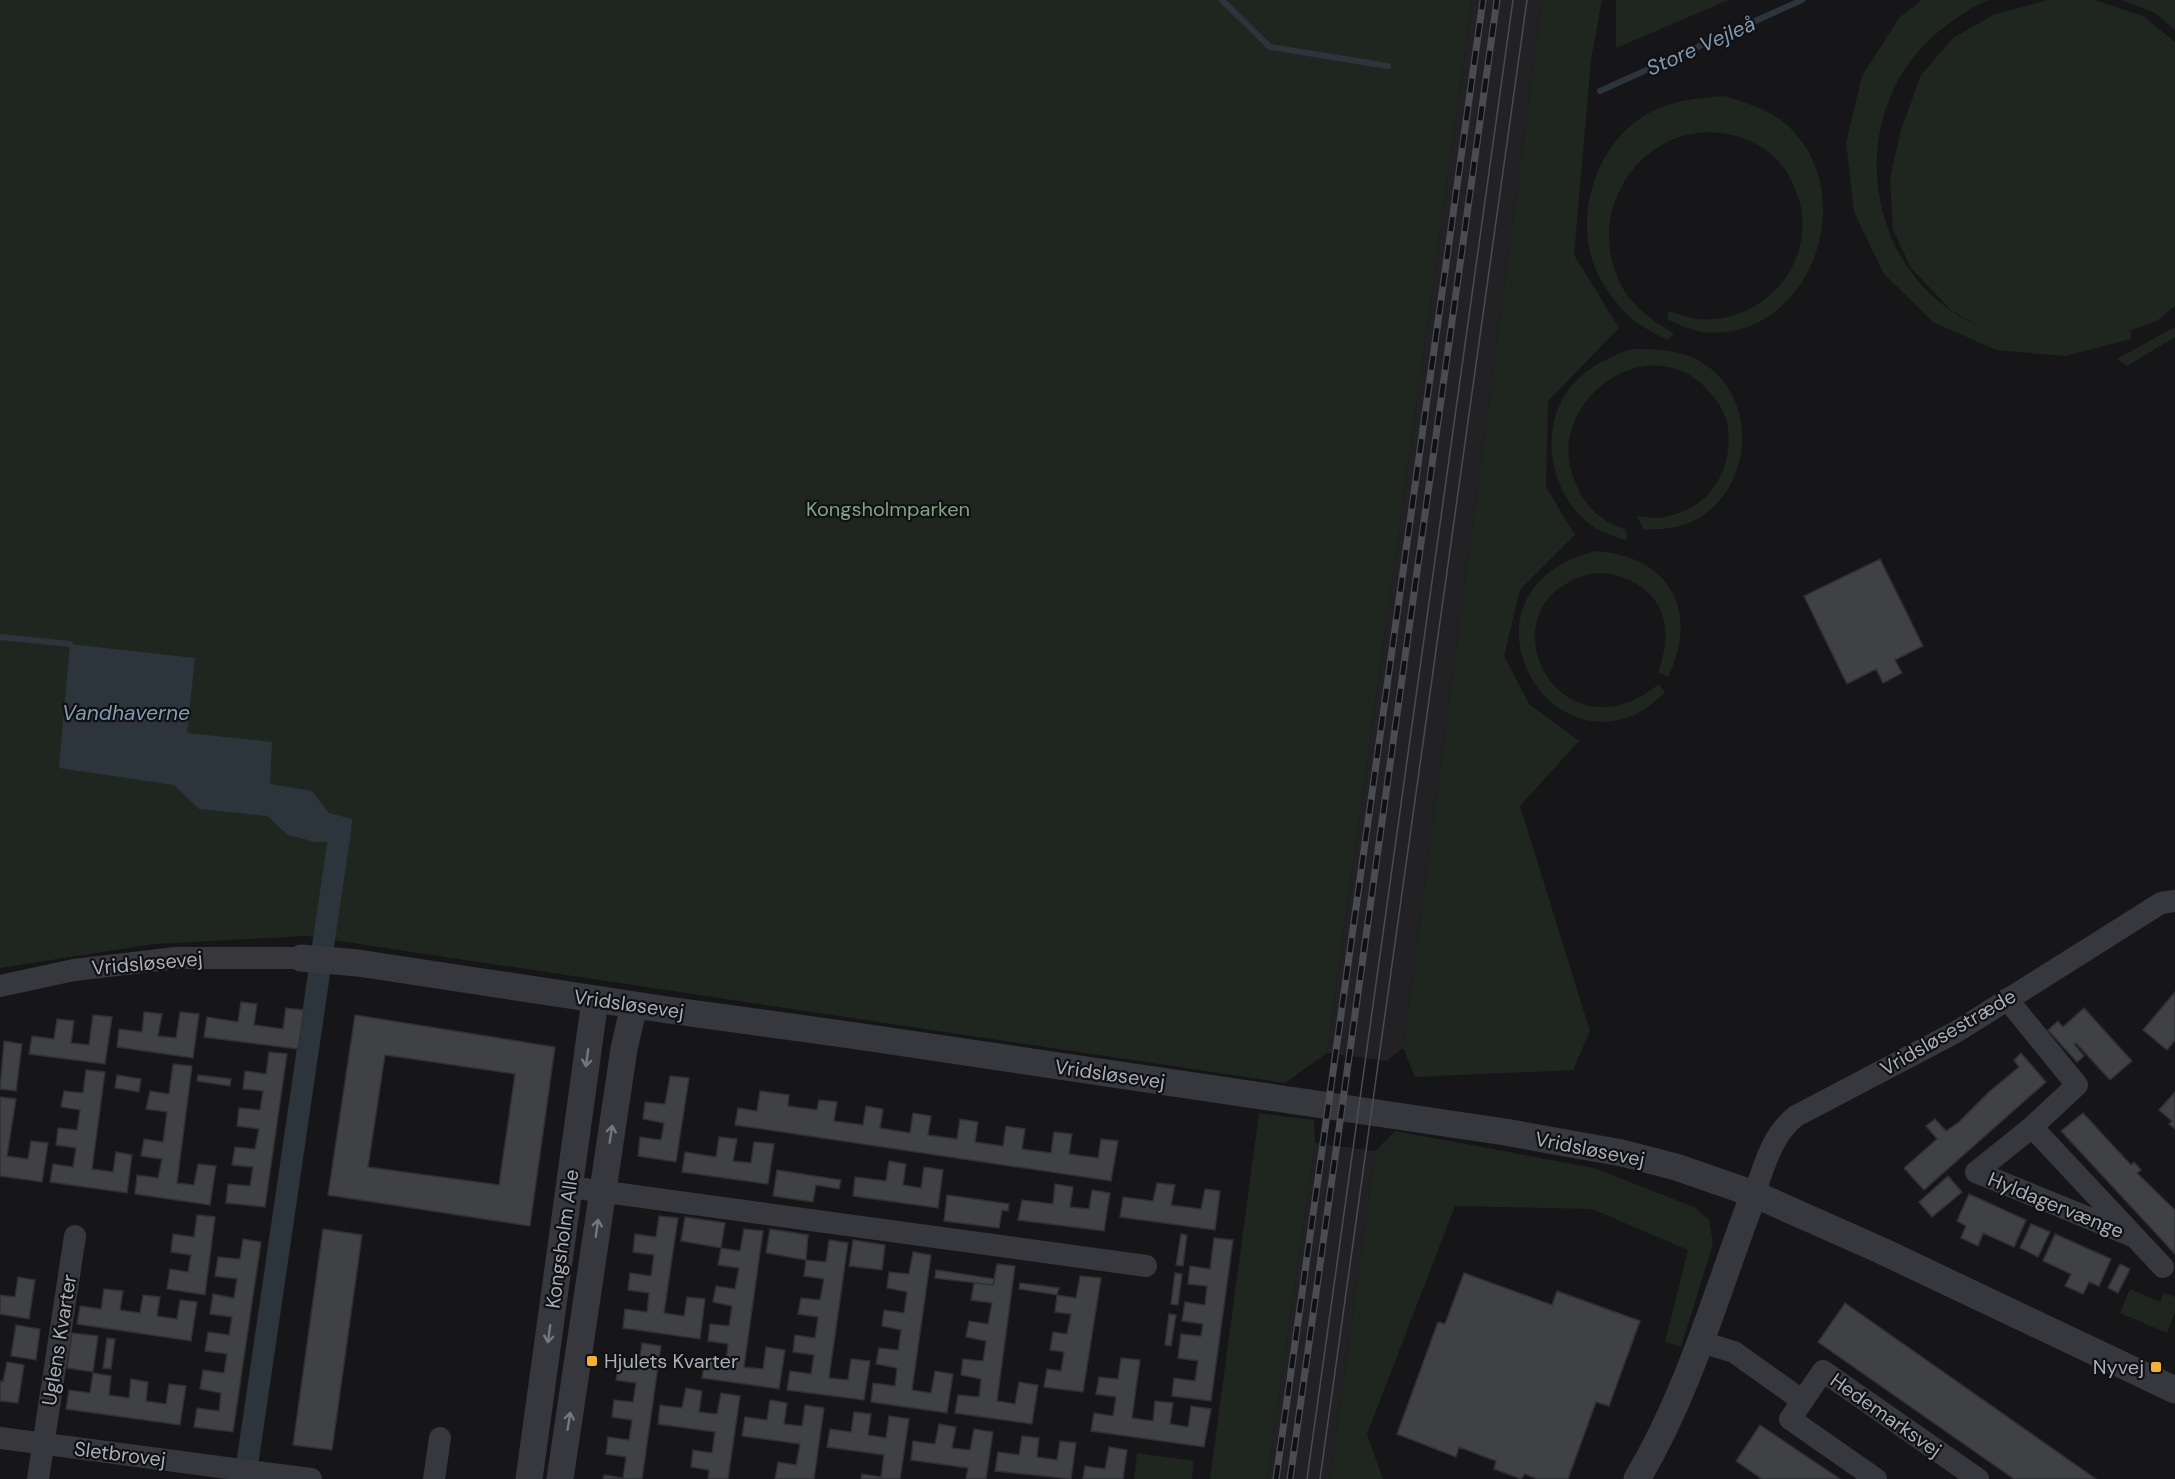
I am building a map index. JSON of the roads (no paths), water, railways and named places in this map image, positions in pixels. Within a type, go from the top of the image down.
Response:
[{"type":"street","name":"Vridsløsestræde","points":[[1754,1194],[1774,1141],[1784,1126],[1796,1116],[1956,1032],[2161,903],[2175,901]]},
{"type":"street","name":"Vridsløsevej","points":[[0,986],[74,970],[176,958],[301,958],[358,963],[595,1000],[1504,1132],[1622,1153],[1676,1167],[1754,1194],[1880,1250],[2175,1390]]},
{"type":"street","name":"Hyldagervænge","points":[[2007,999],[2077,1085],[1976,1172],[2136,1238]]},
{"type":"street","name":"Kongsholm Alle","points":[[529,1479],[595,1000]]},
{"type":"street","name":"Kongsholm Alle","points":[[560,1479],[624,1049],[634,1005]]},
{"type":"street","name":"Hyldagervænge","points":[[2032,1126],[2163,1267]]},
{"type":"street","points":[[570,1187],[1146,1266]]},
{"type":"street","points":[[1637,1479],[1662,1436],[1701,1342],[1754,1194]]},
{"type":"street","name":"Uglens Kvarter","points":[[38,1479],[75,1236]]},
{"type":"street","name":"Hedemarksvej","points":[[1701,1342],[1734,1352],[1803,1401]]},
{"type":"street","name":"Hedemarksvej","points":[[1876,1479],[1790,1419],[1823,1371],[1978,1479]]},
{"type":"street","name":"Sletbrovej","points":[[0,1438],[311,1479]]},
{"type":"street","points":[[434,1479],[440,1438]]},
{"type":"water","name":"Vandhaverne","points":[[70,644],[195,658],[187,733],[272,742],[270,784],[312,791],[329,813],[352,819],[350,842],[315,842],[288,835],[267,816],[199,809],[174,785],[59,768]]},
{"type":"waterway","name":"Store Vejleå","points":[[1222,0],[1270,47],[1388,66]]},
{"type":"waterway","name":"Store Vejleå","points":[[1600,91],[1802,0]]},
{"type":"waterway","points":[[0,637],[70,644]]},
{"type":"waterway","points":[[245,1479],[338,844]]},
{"type":"tram line","points":[[1307,1479],[1513,0]]},
{"type":"tram line","points":[[1320,1479],[1527,0]]},
{"type":"railway","points":[[1276,1479],[1483,0]]},
{"type":"railway","points":[[1290,1479],[1497,0]]},
{"type":"place","name":"Hjulets Kvarter","points":[[592,1361]]},
{"type":"place","name":"Nyvej","points":[[2156,1367]]},
{"type":"park label","name":"Kongsholmparken","points":[[888,509]]}]
